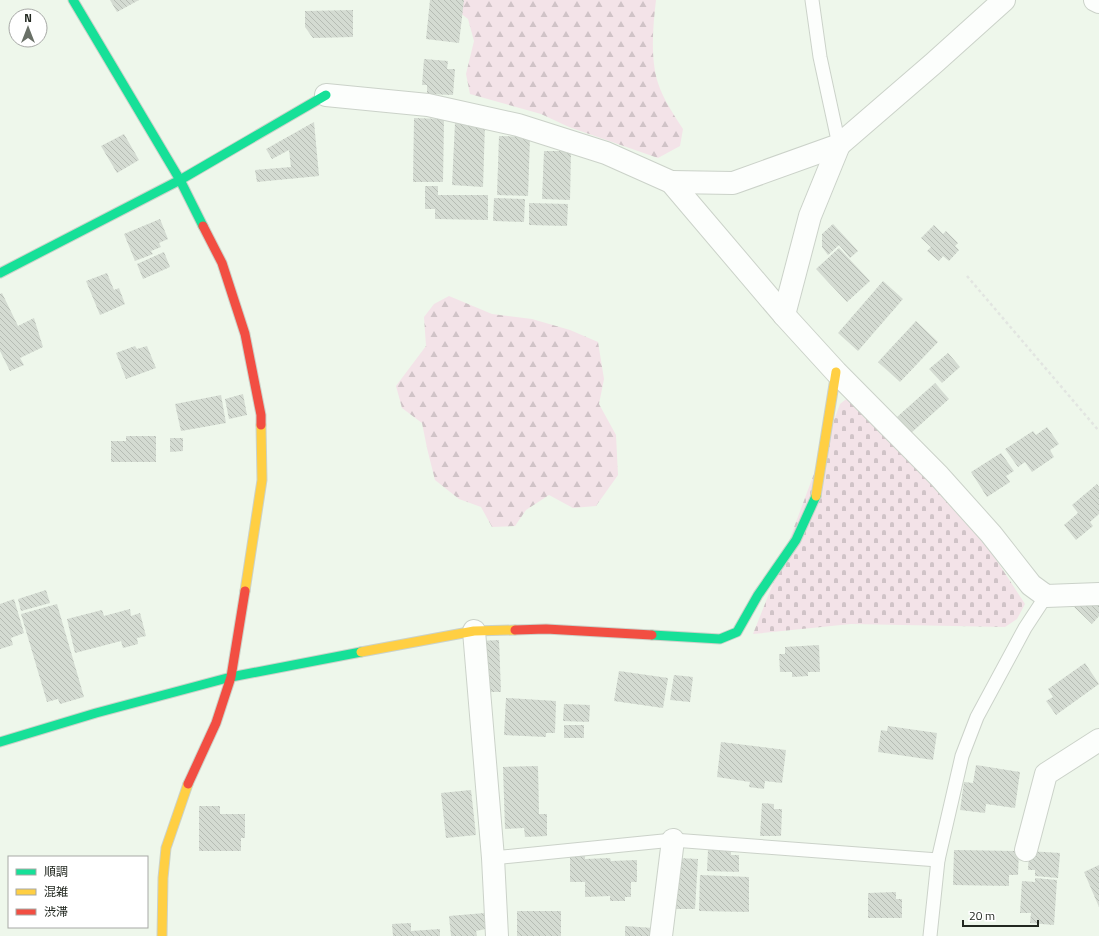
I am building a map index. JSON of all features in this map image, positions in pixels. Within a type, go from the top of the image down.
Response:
[{"type":"street","points":[[73,0],[180,180],[222,263],[245,334],[261,415],[262,480],[232,677],[216,723],[184,793],[166,848],[163,878],[162,936]]},
{"type":"street","points":[[0,273],[180,180],[326,95],[428,105],[518,125],[606,153],[671,182],[733,183],[839,145],[1004,0]]},
{"type":"street","points":[[1095,0],[1099,2]]},
{"type":"street","points":[[784,315],[810,216],[839,145]]},
{"type":"street","points":[[671,182],[784,315],[836,372],[939,476],[991,534],[1031,584],[1046,596],[1099,594]]},
{"type":"street","points":[[0,742],[96,713],[232,677],[474,631],[546,629],[720,639],[737,632],[758,595],[796,540],[817,494],[836,372]]},
{"type":"street","points":[[474,631],[493,858],[497,936]]},
{"type":"street","points":[[1026,850],[1046,774],[1099,740]]},
{"type":"street","points":[[661,936],[673,840]]},
{"type":"lane","points":[[812,0],[820,57],[839,145]]},
{"type":"lane","points":[[930,936],[938,860],[962,756],[978,717],[1025,628],[1046,596]]},
{"type":"lane","points":[[493,858],[673,840],[938,860]]},
{"type":"path","points":[[967,276],[1099,431]]},
{"type":"green space","points":[[451,0],[656,0],[653,42],[655,73],[669,107],[683,129],[680,146],[658,158],[569,127],[541,114],[470,94],[466,74],[474,41],[468,19],[451,6]]},
{"type":"green space","points":[[449,296],[492,314],[532,319],[570,330],[598,342],[604,379],[599,404],[616,435],[618,475],[596,506],[573,508],[549,495],[526,510],[515,526],[492,527],[481,507],[459,499],[435,480],[422,423],[402,408],[396,386],[426,346],[424,317],[434,304]]},
{"type":"green space","points":[[850,396],[982,538],[1025,604],[1017,619],[1005,627],[851,624],[753,634],[840,404]]},
{"type":"building","points":[[110,0],[139,0],[117,12]]},
{"type":"building","points":[[430,0],[464,0],[459,43],[426,39]]},
{"type":"building","points":[[353,10],[353,37],[313,38],[305,27],[305,11]]},
{"type":"building","points":[[424,59],[448,61],[447,69],[455,69],[453,95],[427,94],[427,85],[422,85]]},
{"type":"building","points":[[414,118],[444,119],[443,182],[413,182]]},
{"type":"building","points":[[314,122],[319,176],[257,182],[255,170],[291,167],[289,150],[272,159],[266,149]]},
{"type":"building","points":[[455,123],[485,124],[483,187],[452,185]]},
{"type":"building","points":[[124,134],[139,160],[117,173],[101,146]]},
{"type":"building","points":[[499,136],[530,137],[528,196],[497,195]]},
{"type":"building","points":[[544,151],[571,151],[570,200],[542,199]]},
{"type":"building","points":[[425,186],[438,186],[438,195],[488,195],[488,220],[435,219],[435,209],[425,209]]},
{"type":"building","points":[[494,198],[525,199],[524,222],[493,221]]},
{"type":"building","points":[[529,203],[568,204],[567,226],[529,225]]},
{"type":"building","points":[[160,219],[168,239],[159,243],[161,247],[151,251],[153,254],[135,261],[124,234]]},
{"type":"building","points":[[833,224],[858,251],[850,258],[839,245],[828,255],[822,247],[822,234]]},
{"type":"building","points":[[934,225],[943,234],[946,231],[958,243],[955,246],[959,250],[949,261],[943,256],[939,261],[927,251],[931,247],[921,238]]},
{"type":"building","points":[[839,248],[870,281],[847,302],[816,269]]},
{"type":"building","points":[[164,252],[170,267],[143,279],[137,264]]},
{"type":"building","points":[[107,273],[114,290],[119,288],[125,304],[100,315],[86,281]]},
{"type":"building","points":[[883,281],[903,299],[858,351],[838,333]]},
{"type":"building","points":[[2,293],[18,326],[34,318],[43,347],[20,358],[24,365],[10,371],[0,351],[0,294]]},
{"type":"building","points":[[916,321],[938,342],[900,382],[878,362]]},
{"type":"building","points":[[135,346],[137,349],[147,346],[156,368],[126,379],[116,353]]},
{"type":"building","points":[[948,353],[960,367],[942,383],[929,369]]},
{"type":"building","points":[[935,383],[949,399],[911,433],[897,417]]},
{"type":"building","points":[[243,394],[247,415],[229,419],[225,399]]},
{"type":"building","points":[[221,395],[226,423],[181,431],[175,404]]},
{"type":"building","points":[[1047,427],[1059,444],[1050,450],[1054,457],[1032,472],[1025,462],[1018,467],[1005,449],[1033,431],[1036,435]]},
{"type":"building","points":[[126,436],[156,436],[156,462],[111,462],[111,441],[126,441]]},
{"type":"building","points":[[170,438],[183,438],[183,451],[170,452]]},
{"type":"building","points":[[1001,453],[1014,471],[1006,476],[1010,482],[987,497],[971,472]]},
{"type":"building","points":[[1097,484],[1099,487],[1099,514],[1090,522],[1093,526],[1076,540],[1064,525],[1078,513],[1072,505]]},
{"type":"building","points":[[46,590],[50,603],[21,611],[18,599]]},
{"type":"building","points":[[14,599],[24,633],[11,638],[13,645],[0,649],[0,604]]},
{"type":"building","points":[[1099,601],[1099,616],[1092,624],[1071,604]]},
{"type":"building","points":[[57,604],[84,697],[60,704],[58,699],[47,702],[21,614]]},
{"type":"building","points":[[130,609],[131,616],[140,613],[146,636],[137,638],[138,644],[123,648],[121,641],[75,653],[67,619],[102,610],[104,616]]},
{"type":"building","points":[[499,640],[501,692],[486,692],[480,641]]},
{"type":"building","points":[[819,645],[820,672],[808,672],[808,676],[792,677],[792,672],[780,672],[779,654],[785,654],[785,647]]},
{"type":"building","points":[[1085,663],[1099,684],[1056,715],[1046,701],[1053,697],[1048,689]]},
{"type":"building","points":[[619,671],[668,678],[663,708],[614,701]]},
{"type":"building","points":[[674,675],[693,677],[690,702],[670,700]]},
{"type":"building","points":[[506,698],[556,701],[555,733],[546,733],[546,737],[504,735]]},
{"type":"building","points":[[564,704],[590,705],[589,722],[563,721]]},
{"type":"building","points":[[564,725],[584,725],[584,738],[564,738]]},
{"type":"building","points":[[888,726],[937,733],[933,760],[878,752],[881,730],[887,731]]},
{"type":"building","points":[[721,742],[786,750],[782,783],[765,781],[764,789],[749,787],[750,782],[717,777]]},
{"type":"building","points":[[976,765],[1020,772],[1015,808],[986,804],[985,813],[960,810],[964,782],[973,783]]},
{"type":"building","points":[[538,766],[539,814],[547,814],[547,836],[525,837],[524,828],[505,829],[503,767]]},
{"type":"building","points":[[471,790],[476,835],[446,838],[441,793]]},
{"type":"building","points":[[762,803],[774,804],[774,809],[782,809],[781,836],[760,836]]},
{"type":"building","points":[[199,806],[220,806],[220,814],[245,814],[245,838],[241,838],[241,851],[199,851]]},
{"type":"building","points":[[708,850],[731,850],[731,855],[739,855],[739,872],[707,871]]},
{"type":"building","points":[[954,850],[1019,851],[1018,875],[1009,875],[1009,886],[953,885]]},
{"type":"building","points":[[1029,851],[1060,853],[1058,878],[1035,876],[1035,870],[1028,870]]},
{"type":"building","points":[[570,853],[585,853],[585,859],[610,858],[611,861],[637,860],[637,882],[631,882],[631,897],[625,897],[625,901],[610,901],[610,896],[585,897],[585,882],[570,882]]},
{"type":"building","points":[[679,858],[698,859],[695,909],[676,909]]},
{"type":"building","points":[[1099,865],[1099,907],[1084,872]]},
{"type":"building","points":[[700,875],[749,877],[749,912],[699,911]]},
{"type":"building","points":[[1035,878],[1057,880],[1054,925],[1030,923],[1031,913],[1020,913],[1022,881],[1035,882]]},
{"type":"building","points":[[896,892],[896,899],[902,899],[902,918],[868,918],[868,893]]},
{"type":"building","points":[[517,911],[561,911],[561,936],[517,936]]},
{"type":"building","points":[[485,913],[486,929],[476,931],[477,936],[451,936],[449,916]]},
{"type":"building","points":[[411,923],[411,931],[440,929],[440,936],[393,936],[392,924]]},
{"type":"building","points":[[625,926],[653,928],[653,936],[625,936]]},
{"type":"traffic: fast","points":[[73,0],[180,180],[203,226]]},
{"type":"traffic: fast","points":[[0,273],[180,180],[326,95]]},
{"type":"traffic: fast","points":[[652,635],[720,639],[737,632],[758,595],[796,540],[816,496]]},
{"type":"traffic: fast","points":[[0,742],[96,713],[231,677],[361,652]]},
{"type":"traffic: slow","points":[[816,496],[836,372]]},
{"type":"traffic: slow","points":[[245,591],[262,480],[261,425]]},
{"type":"traffic: slow","points":[[361,652],[474,631],[515,630]]},
{"type":"traffic: slow","points":[[162,936],[163,878],[166,848],[188,784]]},
{"type":"traffic: jam","points":[[203,226],[222,263],[245,334],[261,415],[261,425]]},
{"type":"traffic: jam","points":[[188,784],[216,723],[231,677],[245,591]]},
{"type":"traffic: jam","points":[[515,630],[546,629],[652,635]]}]
